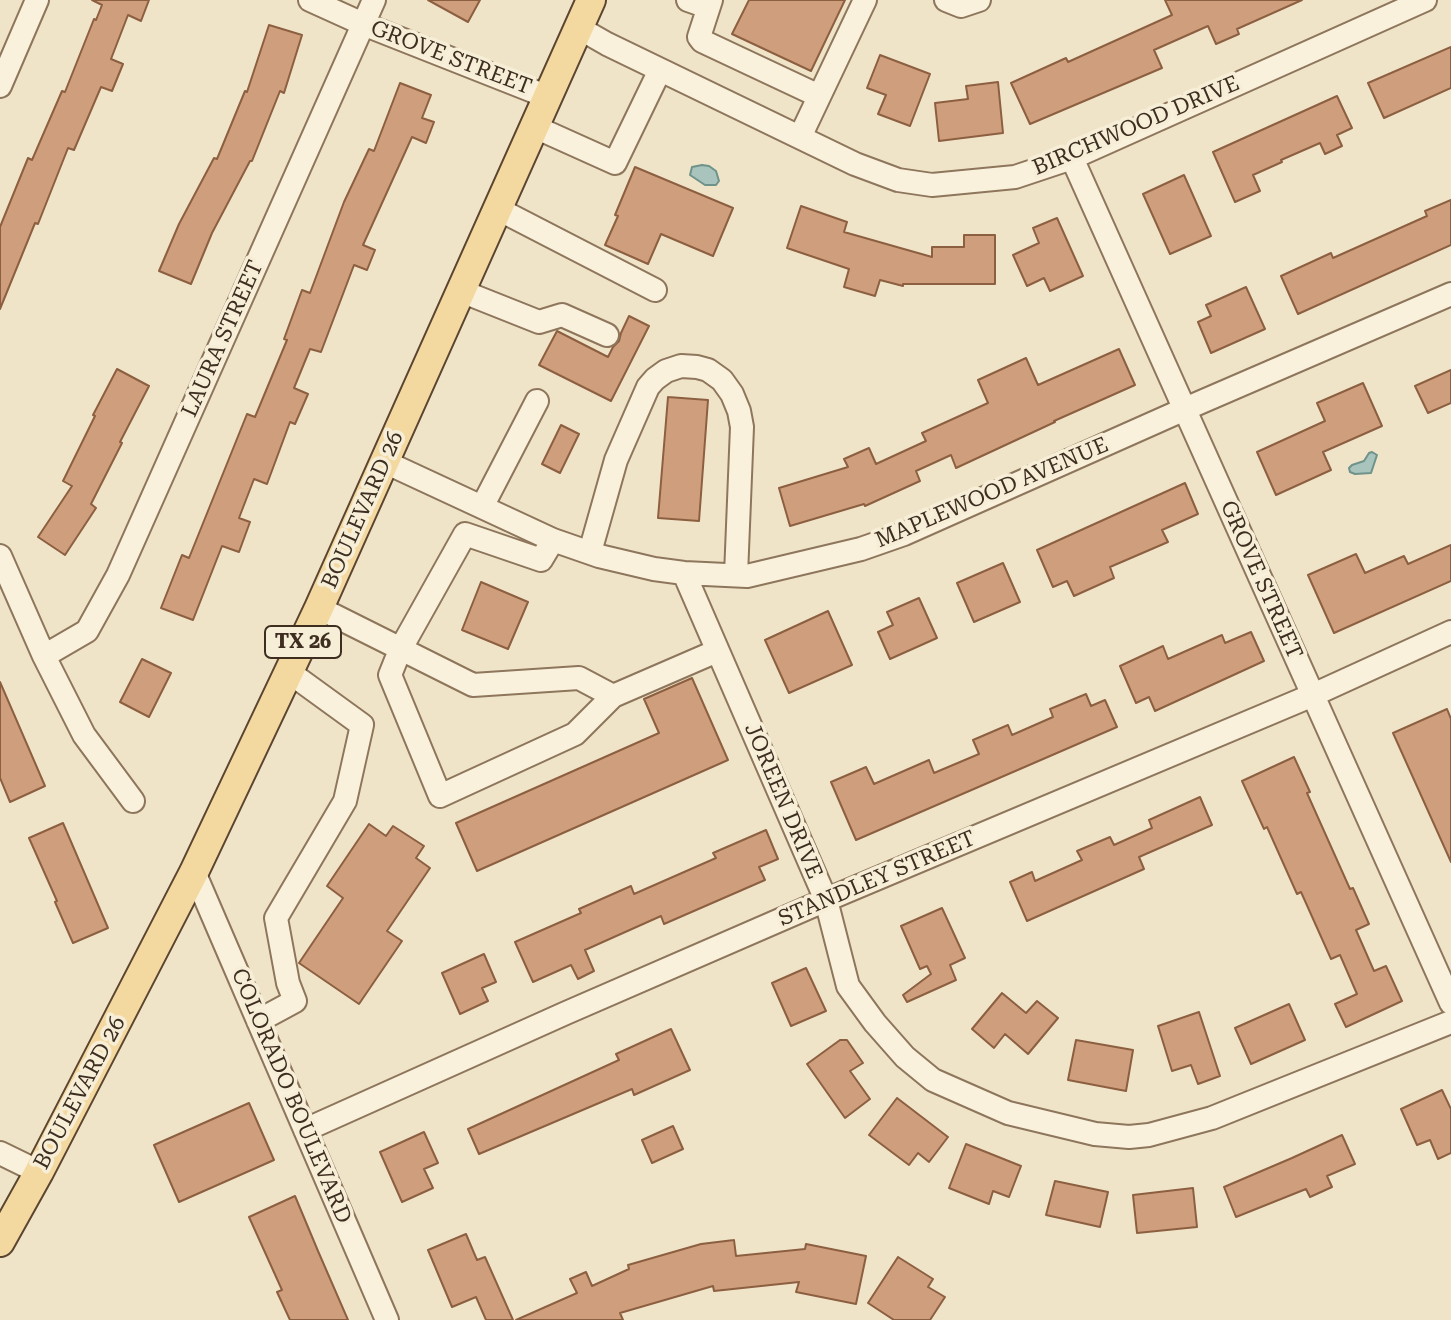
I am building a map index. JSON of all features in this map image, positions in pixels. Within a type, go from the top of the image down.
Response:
[{"type":"main road","name":"BOULEVARD 26","points":[[0,1242],[194,872],[319,608],[593,0]]},
{"type":"street","points":[[0,86],[37,0]]},
{"type":"street","name":"GROVE STREET","points":[[310,0],[548,97]]},
{"type":"street","name":"LAURA STREET","points":[[44,656],[87,631],[118,575],[374,0]]},
{"type":"street","points":[[800,137],[865,0]]},
{"type":"street","points":[[946,0],[961,6],[979,0]]},
{"type":"street","name":"BIRCHWOOD DRIVE","points":[[579,28],[855,164],[898,180],[932,185],[1015,177],[1072,158],[1425,0]]},
{"type":"street","points":[[702,2],[699,37],[702,41],[819,96]]},
{"type":"street","points":[[535,127],[615,163],[660,70]]},
{"type":"street","name":"GROVE STREET","points":[[1072,158],[1451,1003]]},
{"type":"street","points":[[498,209],[655,290]]},
{"type":"street","points":[[461,291],[539,322],[562,315],[607,335]]},
{"type":"street","name":"MAPLEWOOD AVENUE","points":[[385,462],[553,540],[590,552],[654,569],[747,576],[847,553],[904,534],[1451,294]]},
{"type":"street","points":[[590,552],[616,460],[648,387],[666,371],[681,366],[697,367],[708,370],[722,380],[739,411],[742,427],[736,575]]},
{"type":"street","points":[[482,507],[537,401]]},
{"type":"street","points":[[553,540],[541,560],[465,534],[400,650],[390,675],[440,796],[575,734],[613,696],[717,651]]},
{"type":"street","points":[[0,556],[44,656],[84,735],[133,801]]},
{"type":"street","name":"JOREEN DRIVE","points":[[684,573],[826,900],[848,986],[905,1057],[933,1080],[1008,1113],[1095,1134],[1149,1135],[1212,1118],[1451,1022]]},
{"type":"street","points":[[319,608],[473,685],[579,678],[613,696]]},
{"type":"street","name":"STANDLEY STREET","points":[[305,1130],[826,900],[1313,695],[1451,632]]},
{"type":"street","points":[[258,1021],[295,1001],[288,983],[276,918],[345,801],[362,725],[289,672]]},
{"type":"street","name":"COLORADO BOULEVARD","points":[[194,872],[387,1320]]},
{"type":"street","points":[[0,1153],[39,1172]]},
{"type":"water","points":[[702,165],[716,171],[719,181],[716,185],[705,185],[690,175],[692,167]]},
{"type":"water","points":[[1372,452],[1377,455],[1371,473],[1350,472],[1352,465],[1364,461]]},
{"type":"building","points":[[92,0],[149,0],[141,21],[128,15],[111,59],[123,64],[112,91],[101,87],[74,150],[68,148],[0,309],[0,227],[28,158],[32,160],[96,20],[102,5]]},
{"type":"building","points":[[428,0],[480,0],[468,22]]},
{"type":"building","points":[[749,0],[845,0],[811,71],[732,34]]},
{"type":"building","points":[[1165,0],[1302,0],[1237,29],[1239,34],[1216,44],[1208,26],[1154,50],[1162,68],[1030,124],[1011,83],[1066,58],[1068,62],[1172,15]]},
{"type":"building","points":[[269,25],[302,35],[284,93],[280,91],[252,161],[212,233],[191,284],[159,271],[179,224],[214,158],[217,159],[247,92]]},
{"type":"building","points":[[1451,47],[1451,88],[1384,118],[1368,83]]},
{"type":"building","points":[[880,55],[930,74],[910,126],[878,114],[886,95],[867,88]]},
{"type":"building","points":[[998,82],[1003,133],[939,141],[935,103],[968,99],[966,86]]},
{"type":"building","points":[[400,83],[431,95],[422,118],[434,122],[426,143],[412,137],[363,245],[375,250],[367,270],[354,265],[321,352],[310,349],[294,388],[308,394],[295,424],[290,422],[267,484],[254,479],[239,518],[250,522],[239,552],[222,546],[193,620],[161,608],[182,555],[189,558],[247,414],[255,417],[287,340],[284,339],[302,290],[310,293],[344,202],[369,149],[374,151]]},
{"type":"building","points":[[1337,96],[1352,128],[1337,135],[1342,146],[1325,154],[1320,143],[1281,160],[1253,175],[1260,191],[1235,202],[1213,152]]},
{"type":"building","points":[[635,167],[733,208],[713,256],[661,234],[648,264],[605,245]]},
{"type":"building","points":[[1184,175],[1211,236],[1170,254],[1143,194]]},
{"type":"building","points":[[1451,200],[1451,245],[1298,314],[1281,276],[1331,253],[1333,258],[1427,216],[1425,211]]},
{"type":"building","points":[[801,206],[847,222],[844,232],[932,257],[932,247],[964,247],[964,235],[995,235],[995,284],[903,286],[880,280],[875,296],[844,287],[849,269],[787,248]]},
{"type":"building","points":[[1057,218],[1083,276],[1050,291],[1044,278],[1027,286],[1013,255],[1039,243],[1033,228]]},
{"type":"building","points":[[1246,287],[1265,329],[1211,353],[1198,322],[1211,316],[1206,305]]},
{"type":"building","points":[[629,316],[649,326],[611,401],[539,365],[557,331],[608,357],[619,341]]},
{"type":"building","points":[[1119,349],[1135,385],[956,468],[951,455],[916,471],[920,481],[865,506],[790,526],[779,488],[848,467],[844,459],[869,448],[876,464],[926,441],[922,433],[988,403],[978,380],[1026,358],[1038,385]]},
{"type":"building","points":[[117,369],[149,386],[91,504],[96,508],[65,555],[38,537],[72,486],[63,481]]},
{"type":"building","points":[[1451,370],[1451,403],[1428,413],[1415,386]]},
{"type":"building","points":[[1363,383],[1382,426],[1323,452],[1331,470],[1276,495],[1257,452],[1325,421],[1317,403]]},
{"type":"building","points":[[668,397],[708,400],[699,521],[658,518]]},
{"type":"building","points":[[561,425],[579,434],[560,473],[542,464]]},
{"type":"building","points":[[1185,483],[1198,514],[1162,530],[1168,542],[1110,567],[1114,578],[1074,596],[1067,581],[1053,587],[1037,550]]},
{"type":"building","points":[[1451,545],[1451,581],[1334,633],[1308,575],[1356,554],[1365,573],[1404,556],[1408,564]]},
{"type":"building","points":[[1003,563],[1020,602],[974,622],[957,583]]},
{"type":"building","points":[[481,582],[528,602],[508,649],[462,630]]},
{"type":"building","points":[[919,598],[937,638],[890,659],[878,632],[893,625],[887,612]]},
{"type":"building","points":[[828,611],[852,665],[789,693],[765,640]]},
{"type":"building","points":[[1251,632],[1264,661],[1155,711],[1149,697],[1136,703],[1120,666],[1163,646],[1168,659],[1222,635],[1225,643]]},
{"type":"building","points":[[142,659],[171,673],[149,717],[120,702]]},
{"type":"building","points":[[692,678],[728,760],[477,871],[456,823],[659,733],[644,699]]},
{"type":"building","points":[[0,682],[45,786],[10,802],[0,778]]},
{"type":"building","points":[[1086,694],[1091,706],[1105,700],[1117,727],[856,840],[831,782],[866,767],[874,784],[929,760],[934,773],[979,754],[973,740],[1008,725],[1012,735],[1053,717],[1050,709]]},
{"type":"building","points":[[1447,709],[1451,719],[1451,862],[1393,733]]},
{"type":"building","points":[[1294,757],[1350,889],[1353,888],[1369,924],[1356,930],[1374,971],[1386,966],[1402,1001],[1346,1027],[1335,1004],[1357,994],[1340,955],[1331,959],[1301,892],[1297,894],[1242,781]]},
{"type":"building","points":[[1200,797],[1212,825],[1139,857],[1144,869],[1027,921],[1010,882],[1032,872],[1035,881],[1082,860],[1077,851],[1110,837],[1114,845],[1152,828],[1149,820]]},
{"type":"building","points":[[63,823],[108,928],[73,943],[29,838]]},
{"type":"building","points":[[369,824],[386,836],[393,826],[424,846],[416,858],[430,868],[387,931],[402,941],[359,1004],[299,963],[343,898],[327,886]]},
{"type":"building","points":[[766,830],[778,859],[759,867],[765,880],[664,924],[661,916],[585,950],[594,971],[578,979],[571,965],[533,982],[515,942],[581,913],[579,909],[631,886],[634,894],[716,858],[713,853]]},
{"type":"building","points":[[942,908],[965,958],[950,965],[956,980],[907,1002],[903,995],[931,974],[927,966],[920,969],[901,926]]},
{"type":"building","points":[[484,954],[496,982],[482,988],[488,1001],[460,1014],[442,973]]},
{"type":"building","points":[[806,968],[826,1011],[791,1026],[772,983]]},
{"type":"building","points":[[1002,993],[1026,1013],[1037,1001],[1058,1018],[1028,1054],[1005,1034],[994,1048],[972,1029]]},
{"type":"building","points":[[1289,1004],[1305,1040],[1251,1064],[1235,1028]]},
{"type":"building","points":[[1199,1012],[1220,1076],[1198,1084],[1191,1065],[1172,1071],[1158,1026]]},
{"type":"building","points":[[671,1029],[690,1070],[634,1095],[632,1089],[479,1154],[468,1129],[619,1060],[616,1054]]},
{"type":"building","points":[[840,1040],[847,1040],[863,1063],[850,1071],[870,1099],[845,1118],[807,1064]]},
{"type":"building","points":[[1076,1040],[1133,1050],[1126,1091],[1068,1080]]},
{"type":"building","points":[[1442,1090],[1451,1109],[1451,1153],[1438,1159],[1430,1140],[1417,1145],[1401,1109]]},
{"type":"building","points":[[897,1098],[948,1137],[929,1162],[918,1153],[909,1165],[869,1135]]},
{"type":"building","points":[[249,1103],[274,1160],[179,1202],[154,1145]]},
{"type":"building","points":[[673,1126],[683,1149],[652,1163],[642,1140]]},
{"type":"building","points":[[424,1132],[438,1163],[424,1169],[433,1188],[402,1202],[380,1152]]},
{"type":"building","points":[[1342,1135],[1355,1164],[1327,1176],[1332,1187],[1310,1197],[1306,1189],[1236,1217],[1224,1187]]},
{"type":"building","points":[[966,1144],[1021,1166],[1009,1197],[993,1191],[989,1204],[949,1188]]},
{"type":"building","points":[[1055,1181],[1108,1192],[1100,1227],[1046,1215]]},
{"type":"building","points":[[1193,1188],[1197,1227],[1137,1233],[1133,1195]]},
{"type":"building","points":[[295,1196],[348,1320],[290,1320],[277,1292],[282,1290],[249,1217]]},
{"type":"building","points":[[466,1234],[477,1260],[485,1257],[513,1320],[486,1320],[476,1297],[452,1307],[428,1250]]},
{"type":"building","points":[[734,1240],[736,1256],[805,1249],[806,1244],[866,1256],[856,1304],[796,1292],[799,1282],[714,1291],[713,1286],[620,1313],[623,1320],[516,1320],[577,1293],[570,1279],[586,1272],[592,1286],[629,1269],[628,1265],[701,1244]]},
{"type":"building","points":[[898,1257],[933,1279],[928,1287],[945,1297],[930,1320],[894,1320],[868,1303]]}]
